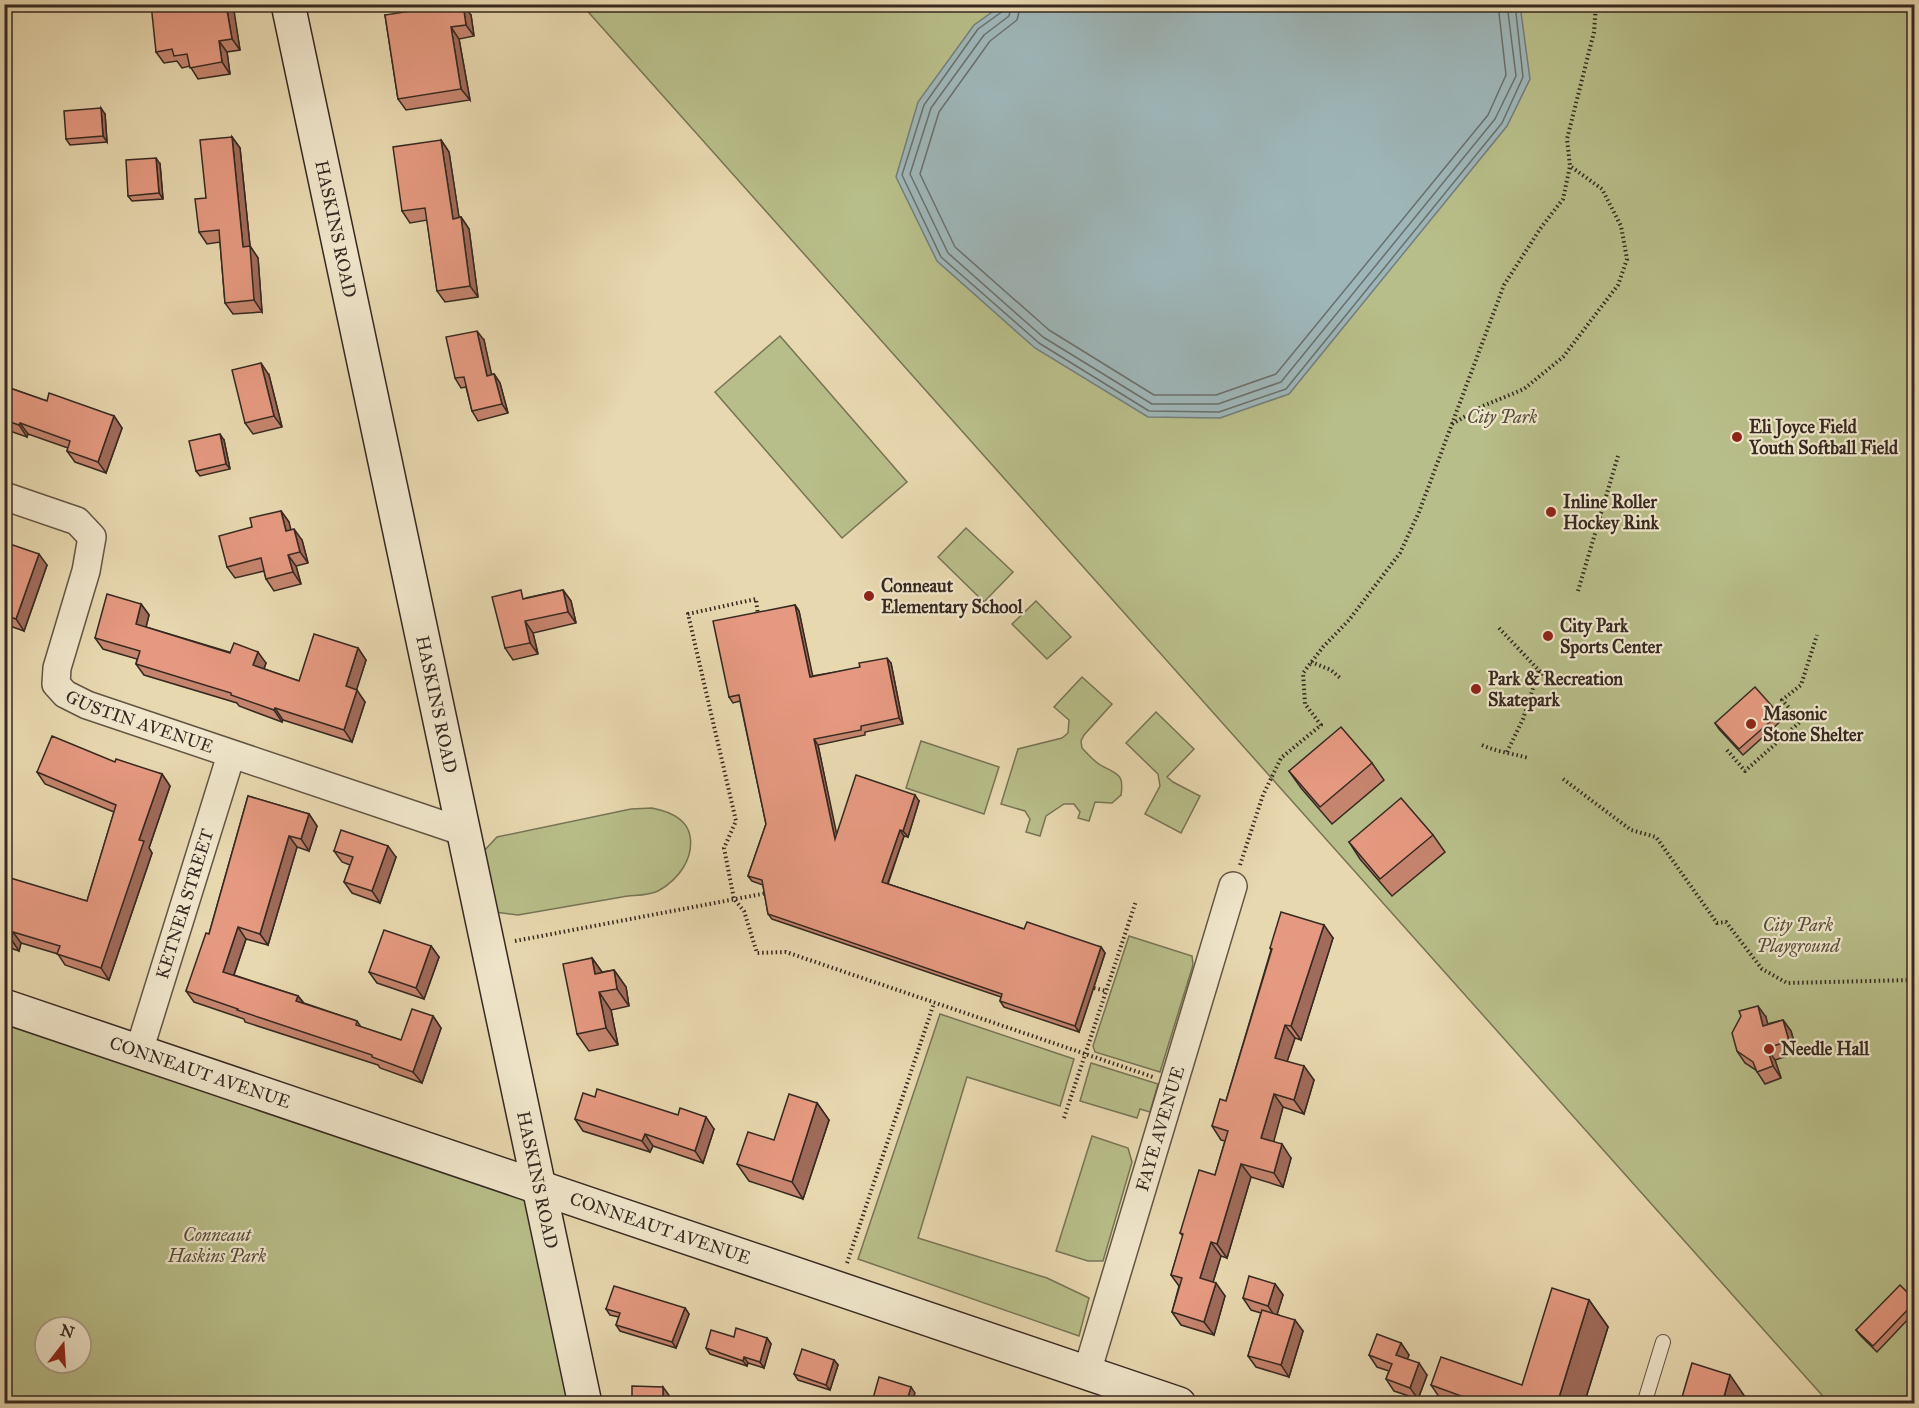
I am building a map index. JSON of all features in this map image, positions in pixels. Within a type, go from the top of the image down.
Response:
[{"type":"main road","name":"HASKINS ROAD","points":[[288,4],[585,1404]]},
{"type":"main road","name":"CONNEAUT AVENUE","points":[[4,1006],[1179,1404]]},
{"type":"street","name":"GUSTIN AVENUE","points":[[4,496],[77,521],[92,537],[86,571],[57,668],[56,684],[65,694],[87,705],[231,755],[464,832]]},
{"type":"street","name":"KETNER STREET","points":[[139,1051],[231,755]]},
{"type":"street","name":"FAYE AVENUE","points":[[1087,1372],[1233,886]]},
{"type":"lane","points":[[1644,1404],[1663,1342]]},
{"type":"path","points":[[1233,886],[1263,795],[1281,758],[1321,725],[1305,704],[1303,673],[1323,647],[1349,620],[1400,553],[1419,512],[1504,285],[1540,229],[1563,199],[1570,166],[1567,139],[1594,32],[1596,4]]},
{"type":"path","points":[[1451,424],[1483,406],[1524,389],[1563,357],[1618,285],[1627,260],[1621,226],[1602,189],[1570,166]]},
{"type":"path","points":[[1578,591],[1618,456]]},
{"type":"path","points":[[758,619],[756,599],[688,614],[736,821],[723,848],[734,899],[744,910],[757,953],[786,952],[1173,1084]]},
{"type":"path","points":[[1499,628],[1546,678]]},
{"type":"path","points":[[1727,750],[1745,771],[1801,721],[1782,700],[1801,685],[1817,635]]},
{"type":"path","points":[[1311,662],[1331,670],[1340,678]]},
{"type":"path","points":[[1507,752],[1523,718],[1539,670]]},
{"type":"path","points":[[1482,745],[1498,753],[1507,752],[1528,758]]},
{"type":"path","points":[[1563,779],[1631,830],[1656,837],[1717,923],[1726,921],[1762,969],[1787,983],[1914,980]]},
{"type":"path","points":[[514,941],[767,893]]},
{"type":"path","points":[[1064,1118],[1136,901]]},
{"type":"path","points":[[1094,988],[1106,991]]},
{"type":"path","points":[[846,1263],[934,1003]]},
{"type":"green space","name":"City Park","points":[[582,5],[1914,5],[1914,1403],[1829,1403]]},
{"type":"green space","points":[[780,336],[907,482],[842,538],[715,392]]},
{"type":"green space","points":[[966,528],[1013,572],[984,602],[938,557]]},
{"type":"green space","points":[[1036,601],[1071,637],[1047,659],[1012,624]]},
{"type":"green space","points":[[1082,677],[1112,704],[1084,735],[1081,741],[1082,748],[1098,764],[1119,777],[1122,784],[1121,795],[1112,803],[1095,802],[1089,821],[1078,818],[1080,812],[1074,804],[1064,804],[1046,816],[1040,836],[1026,832],[1030,819],[1025,811],[1001,804],[1018,749],[1062,738],[1068,733],[1069,720],[1054,707]]},
{"type":"green space","points":[[1156,712],[1194,749],[1167,777],[1200,796],[1181,833],[1145,814],[1160,786],[1158,774],[1126,743]]},
{"type":"green space","points":[[921,741],[999,767],[984,814],[906,788]]},
{"type":"green space","points":[[652,808],[670,813],[681,820],[688,830],[691,845],[687,861],[678,875],[658,891],[518,915],[495,912],[482,853],[497,837],[631,809]]},
{"type":"green space","points":[[1129,936],[1192,956],[1193,965],[1160,1072],[1095,1052],[1093,1046]]},
{"type":"green space","name":"Conneaut Haskins Park","points":[[5,1006],[539,1188],[585,1404],[5,1404]]},
{"type":"green space","points":[[940,1014],[1074,1059],[1060,1106],[967,1077],[918,1238],[1047,1278],[1089,1298],[1079,1336],[858,1259]]},
{"type":"green space","points":[[1091,1063],[1158,1084],[1150,1112],[1140,1109],[1137,1118],[1080,1101]]},
{"type":"green space","points":[[1092,1136],[1128,1148],[1132,1162],[1103,1261],[1088,1261],[1056,1251]]},
{"type":"water","points":[[1002,5],[1520,5],[1530,79],[1507,126],[1289,394],[1220,418],[1148,417],[1035,348],[937,261],[896,177],[918,102],[974,25]]},
{"type":"building","points":[[151,4],[226,4],[232,39],[219,41],[222,62],[190,68],[187,54],[174,56],[172,49],[156,52]]},
{"type":"building","points":[[463,4],[466,25],[451,27],[461,89],[398,99],[385,15]]},
{"type":"building","points":[[101,108],[103,136],[66,139],[64,111]]},
{"type":"building","points":[[232,137],[243,247],[250,246],[254,300],[225,303],[219,230],[199,232],[195,199],[206,198],[200,140]]},
{"type":"building","points":[[441,140],[453,219],[461,217],[470,286],[437,291],[425,208],[402,211],[393,147]]},
{"type":"building","points":[[156,158],[159,193],[128,196],[126,160]]},
{"type":"building","points":[[477,331],[487,376],[494,374],[502,404],[472,411],[464,377],[455,378],[446,337]]},
{"type":"building","points":[[261,363],[274,416],[245,423],[232,370]]},
{"type":"building","points":[[4,386],[47,401],[49,393],[114,416],[98,462],[67,451],[70,441],[20,423],[19,425],[4,420]]},
{"type":"building","points":[[220,434],[226,464],[196,471],[189,441]]},
{"type":"building","points":[[281,511],[286,531],[294,529],[300,552],[288,555],[293,572],[266,579],[261,558],[227,567],[219,536],[252,527],[250,518]]},
{"type":"building","points":[[4,542],[39,554],[16,619],[4,615]]},
{"type":"building","points":[[521,590],[523,599],[563,590],[568,612],[525,621],[530,643],[505,648],[492,597]]},
{"type":"building","points":[[107,594],[141,604],[136,624],[230,653],[234,643],[258,652],[253,665],[299,681],[314,634],[358,648],[346,686],[357,690],[344,730],[275,708],[274,710],[231,695],[231,693],[136,664],[140,651],[95,638]]},
{"type":"building","points":[[795,605],[810,677],[860,667],[859,663],[887,658],[899,718],[861,726],[861,730],[814,739],[835,839],[856,775],[915,795],[882,882],[1024,929],[1027,922],[1101,947],[1075,1026],[1000,1001],[1002,994],[768,914],[762,880],[748,876],[766,824],[739,695],[729,697],[713,621]]},
{"type":"building","name":"Masonic Stone Shelter","points":[[1755,687],[1779,714],[1739,749],[1715,723]]},
{"type":"building","points":[[1341,727],[1372,763],[1320,807],[1289,771]]},
{"type":"building","points":[[52,736],[115,762],[116,759],[162,774],[139,840],[144,841],[101,968],[57,954],[60,946],[13,932],[11,939],[4,937],[4,879],[6,880],[7,877],[87,901],[116,805],[37,772]]},
{"type":"building","points":[[248,796],[309,814],[301,839],[289,836],[260,934],[238,927],[223,972],[298,996],[296,1001],[357,1021],[356,1025],[401,1040],[412,1009],[433,1016],[413,1072],[372,1057],[372,1055],[186,991],[206,933],[209,934]]},
{"type":"building","points":[[1401,798],[1433,835],[1380,879],[1349,842]]},
{"type":"building","points":[[341,830],[388,846],[372,891],[344,882],[353,857],[334,851]]},
{"type":"building","points":[[1281,912],[1324,925],[1291,1026],[1285,1025],[1275,1058],[1304,1066],[1294,1100],[1274,1094],[1261,1138],[1282,1144],[1274,1173],[1241,1164],[1217,1244],[1211,1242],[1200,1278],[1216,1283],[1204,1322],[1172,1312],[1182,1278],[1171,1275],[1183,1234],[1180,1233],[1199,1170],[1215,1175],[1228,1131],[1212,1126],[1220,1099],[1226,1101]]},
{"type":"building","points":[[384,930],[431,946],[416,988],[369,972]]},
{"type":"building","points":[[592,958],[595,974],[614,970],[617,989],[599,992],[606,1028],[577,1034],[563,964]]},
{"type":"building","name":"Needle Hall","points":[[1758,1006],[1763,1026],[1783,1020],[1789,1041],[1767,1048],[1773,1066],[1757,1072],[1753,1062],[1737,1051],[1732,1033],[1741,1016],[1739,1011]]},
{"type":"building","points":[[597,1089],[678,1115],[680,1108],[706,1117],[695,1151],[645,1134],[642,1141],[575,1119],[583,1093],[595,1097]]},
{"type":"building","points":[[789,1094],[817,1103],[792,1182],[737,1164],[748,1132],[774,1140]]},
{"type":"building","points":[[1249,1276],[1275,1284],[1268,1306],[1243,1298]]},
{"type":"building","points":[[1900,1285],[1914,1299],[1914,1303],[1873,1346],[1856,1330]]},
{"type":"building","points":[[614,1286],[685,1308],[672,1342],[616,1325],[620,1313],[606,1309]]},
{"type":"building","points":[[1552,1288],[1589,1300],[1557,1404],[1494,1404],[1488,1402],[1483,1404],[1431,1385],[1441,1357],[1522,1385]]},
{"type":"building","points":[[1262,1310],[1295,1320],[1281,1365],[1248,1356]]},
{"type":"building","points":[[736,1328],[767,1338],[760,1362],[744,1357],[743,1361],[706,1348],[711,1330],[734,1337]]},
{"type":"building","points":[[1377,1334],[1401,1343],[1396,1355],[1419,1363],[1410,1388],[1386,1379],[1392,1364],[1369,1355]]},
{"type":"building","points":[[802,1349],[834,1360],[826,1385],[794,1374]]},
{"type":"building","points":[[1692,1363],[1730,1375],[1722,1404],[1680,1404]]},
{"type":"building","points":[[879,1377],[911,1387],[906,1404],[872,1402]]},
{"type":"building","points":[[632,1386],[663,1387],[663,1404],[632,1404]]},
{"type":"building","points":[[943,1397],[964,1404],[941,1404]]},
{"type":"building","points":[[919,1398],[939,1404],[917,1404]]},
{"type":"place","name":"Eli Joyce Field Youth Softball Field","points":[[1737,437]]},
{"type":"place","name":"Inline Roller Hockey Rink","points":[[1551,512]]},
{"type":"place","name":"Conneaut Elementary School","points":[[869,596]]},
{"type":"place","name":"City Park Sports Center","points":[[1548,636]]},
{"type":"place","name":"Park & Recreation Skatepark","points":[[1476,689]]},
{"type":"place","name":"Masonic Stone Shelter","points":[[1751,724]]},
{"type":"place","name":"Needle Hall","points":[[1769,1049]]},
{"type":"park label","name":"City Park Playground","points":[[1798,935]]}]
